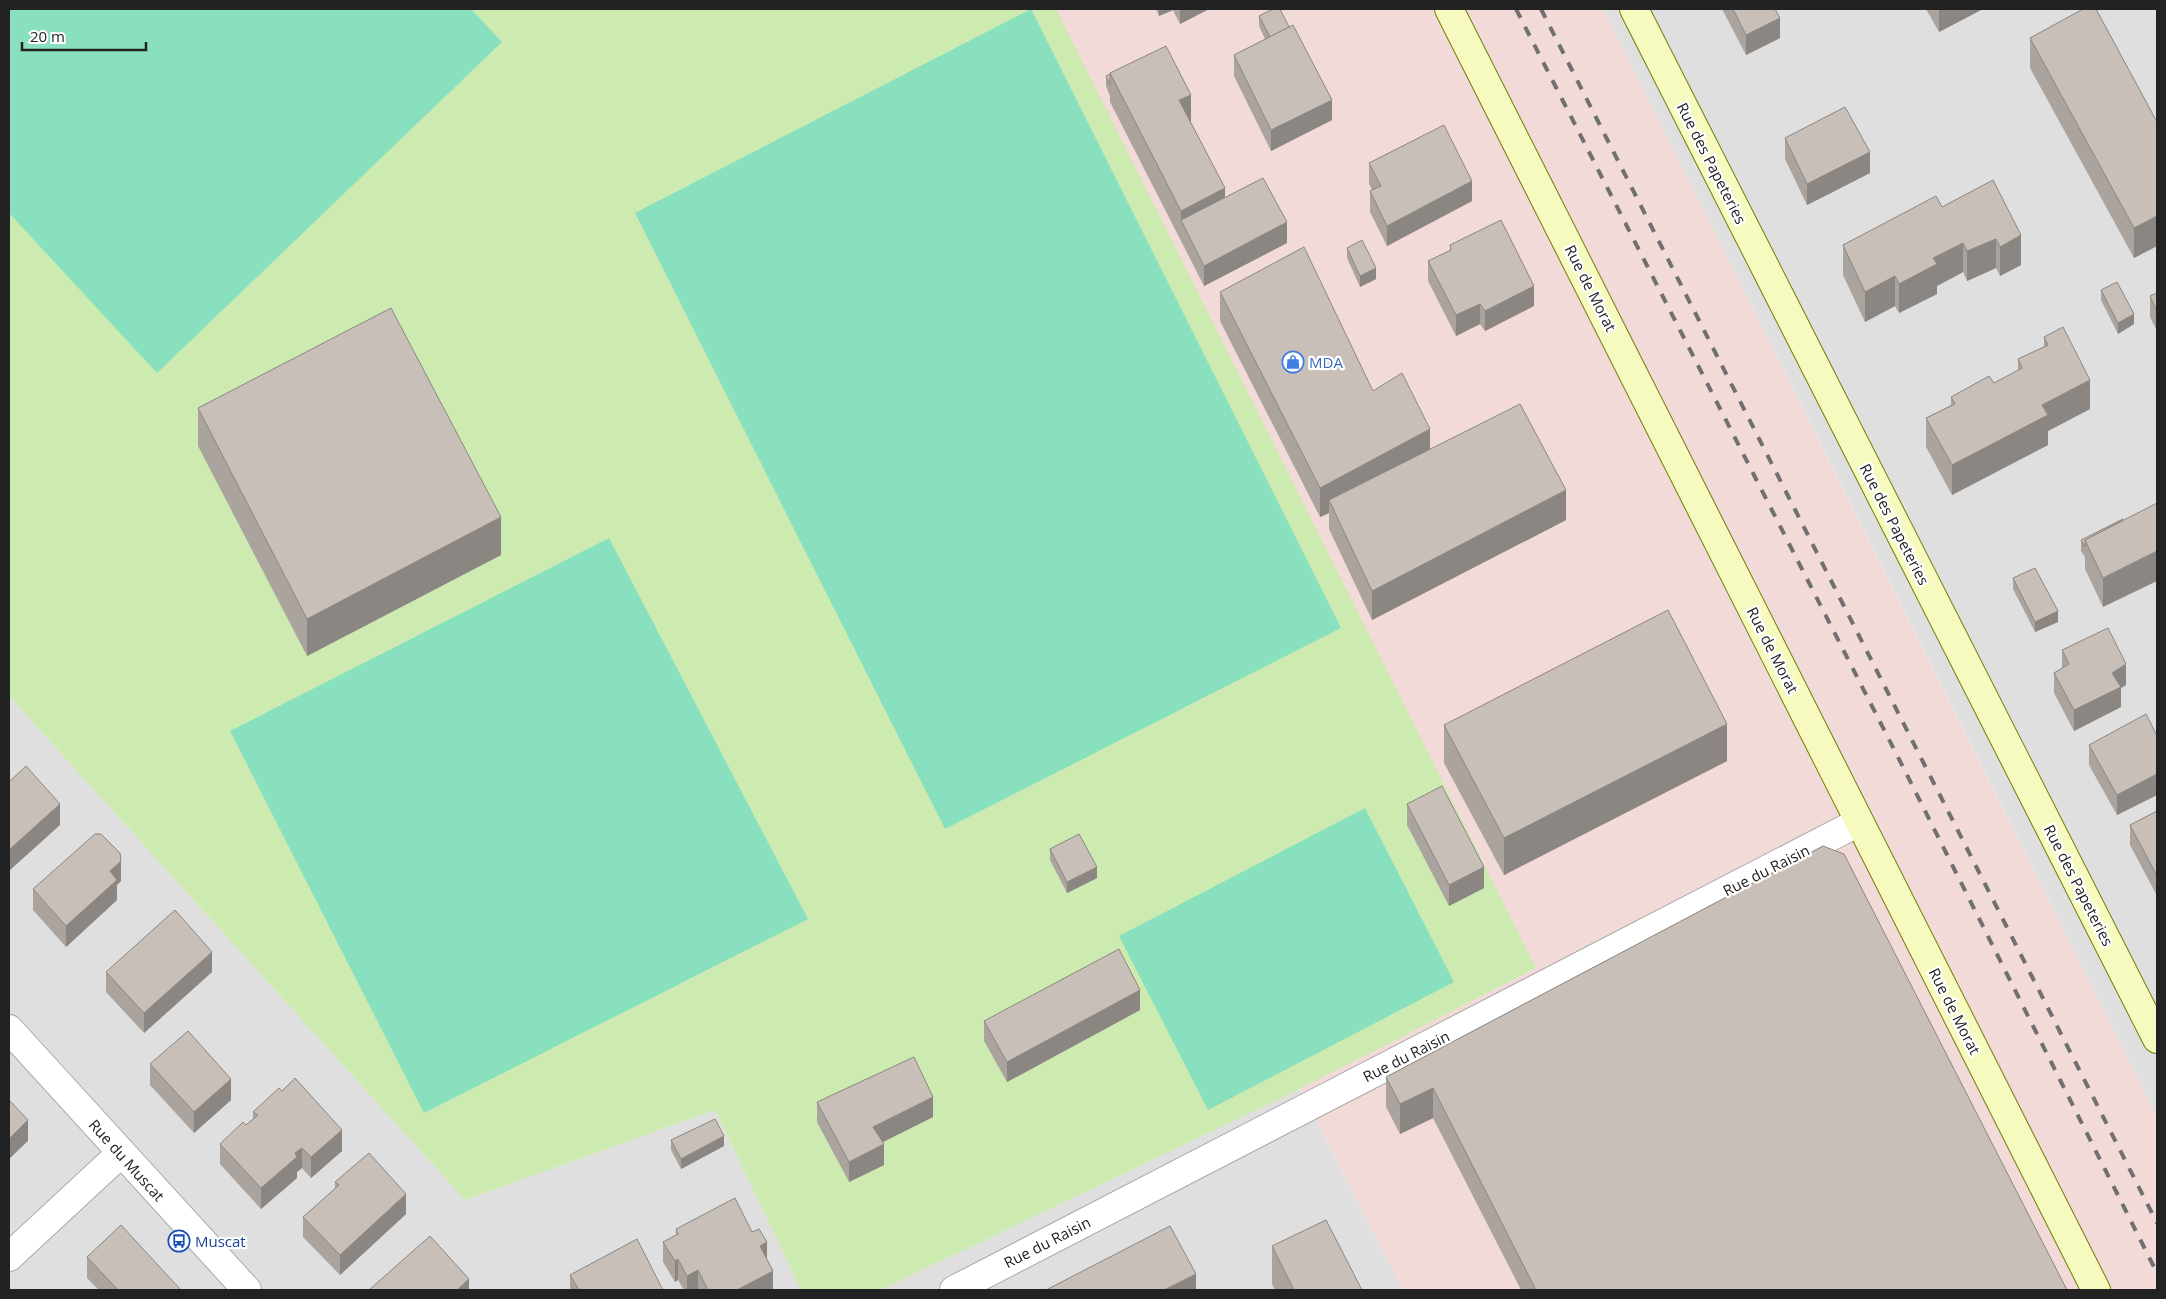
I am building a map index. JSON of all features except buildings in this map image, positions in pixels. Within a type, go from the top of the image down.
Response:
[{"type":"street","name":"Rue de Morat","points":[[1449,9],[1611,326],[2096,1290]]},
{"type":"street","name":"Rue des Papeteries","points":[[1634,9],[2157,1039]]},
{"type":"street","name":"Rue du Raisin","points":[[954,1290],[1859,822]]},
{"type":"street","name":"Rue du Muscat","points":[[9,1029],[247,1290]]},
{"type":"street","points":[[9,1256],[121,1153]]},
{"type":"shaded area","points":[[1047,9],[1603,9],[2157,1117],[2157,1290],[1403,1290],[1300,1089],[1535,968]]},
{"type":"shaded area","points":[[1603,9],[2157,9],[2157,1117],[1936,674]]},
{"type":"shaded area","points":[[9,696],[465,1200],[715,1110],[801,1290],[9,1290]]},
{"type":"shaded area","points":[[1300,1089],[1403,1290],[881,1290]]},
{"type":"green space","points":[[9,9],[1056,9],[1536,968],[1300,1089],[881,1290],[801,1290],[715,1110],[465,1200],[9,696]]},
{"type":"green space","points":[[9,9],[471,9],[502,42],[157,373],[9,213]]},
{"type":"green space","points":[[1031,9],[1341,628],[945,829],[635,213]]},
{"type":"green space","points":[[609,538],[808,919],[424,1113],[230,731]]},
{"type":"green space","points":[[1365,808],[1454,982],[1208,1110],[1119,936]]},
{"type":"railway","points":[[1516,9],[1901,763],[2157,1273]]},
{"type":"railway","points":[[1541,9],[2157,1223]]},
{"type":"place","name":"MDA","points":[[1293,362]]},
{"type":"place","name":"Muscat","points":[[179,1241]]}]
